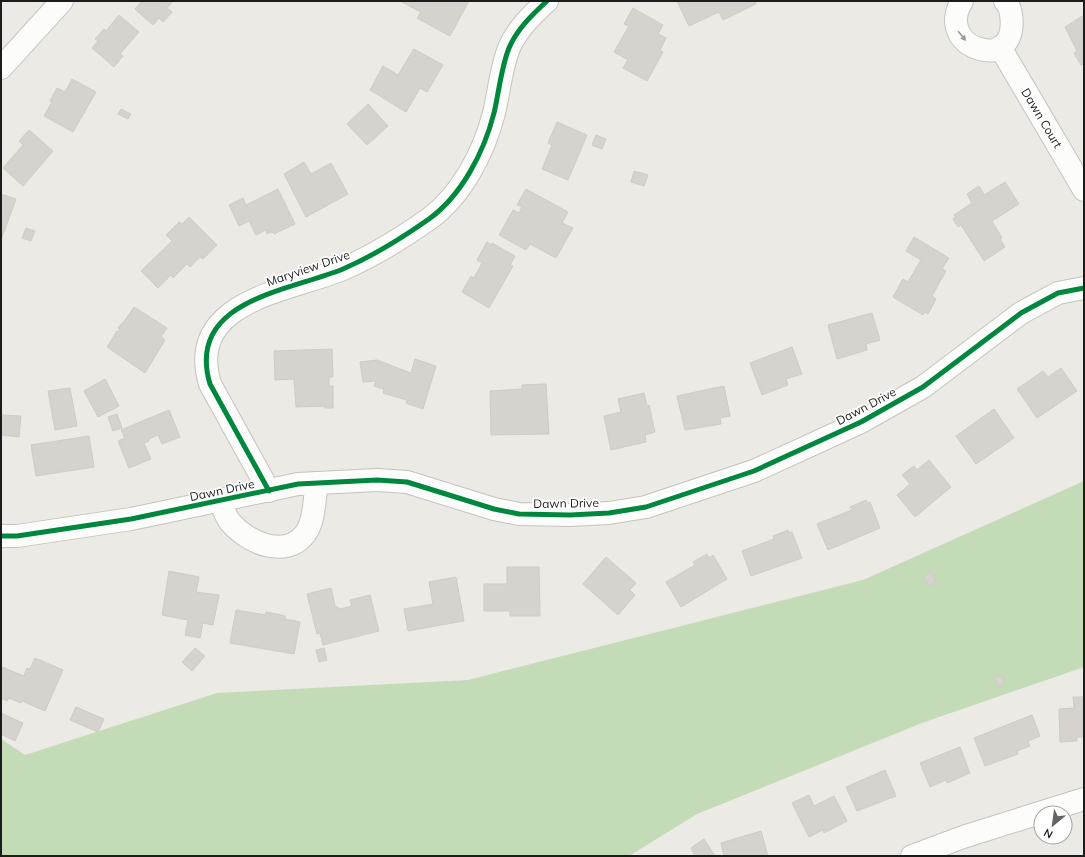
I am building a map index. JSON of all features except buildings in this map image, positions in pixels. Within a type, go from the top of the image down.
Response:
[{"type":"street","points":[[1,68],[62,1]]},
{"type":"street","name":"Maryview Drive","points":[[269,490],[210,384],[206,369],[206,353],[211,338],[227,318],[240,307],[256,297],[342,269],[384,248],[429,219],[445,205],[471,170],[488,132],[509,48],[516,34],[547,1]]},
{"type":"street","points":[[962,1],[955,16],[956,27],[965,40],[985,50],[998,50],[1007,41],[1011,29],[1010,11],[1008,4],[1005,1]]},
{"type":"street","name":"Dawn Court","points":[[1000,47],[1084,190]]},
{"type":"street","name":"Dawn Drive","points":[[1,536],[17,536],[131,519],[220,502],[298,484],[377,480],[407,482],[494,509],[519,514],[570,515],[608,513],[646,507],[754,471],[854,425],[923,387],[1021,313],[1058,293],[1084,288]]},
{"type":"street","points":[[220,502],[230,522],[244,535],[254,541],[269,546],[285,546],[299,541],[306,532],[312,514],[317,483]]},
{"type":"street","points":[[912,856],[963,837],[1084,799]]},
{"type":"green space","points":[[1084,481],[1084,667],[922,723],[697,814],[629,856],[1,856],[1,739],[25,755],[217,693],[468,680],[863,580]]},
{"type":"cycle path","points":[[269,491],[210,384],[206,356],[213,334],[227,316],[247,303],[354,264],[398,240],[441,209],[452,198],[470,172],[484,143],[490,128],[504,64],[512,41],[525,23],[547,1]]},
{"type":"cycle path","points":[[1,536],[17,536],[131,519],[298,484],[377,480],[407,482],[494,509],[519,514],[570,515],[609,513],[646,507],[754,471],[861,422],[923,387],[1021,313],[1058,293],[1084,288]]}]
